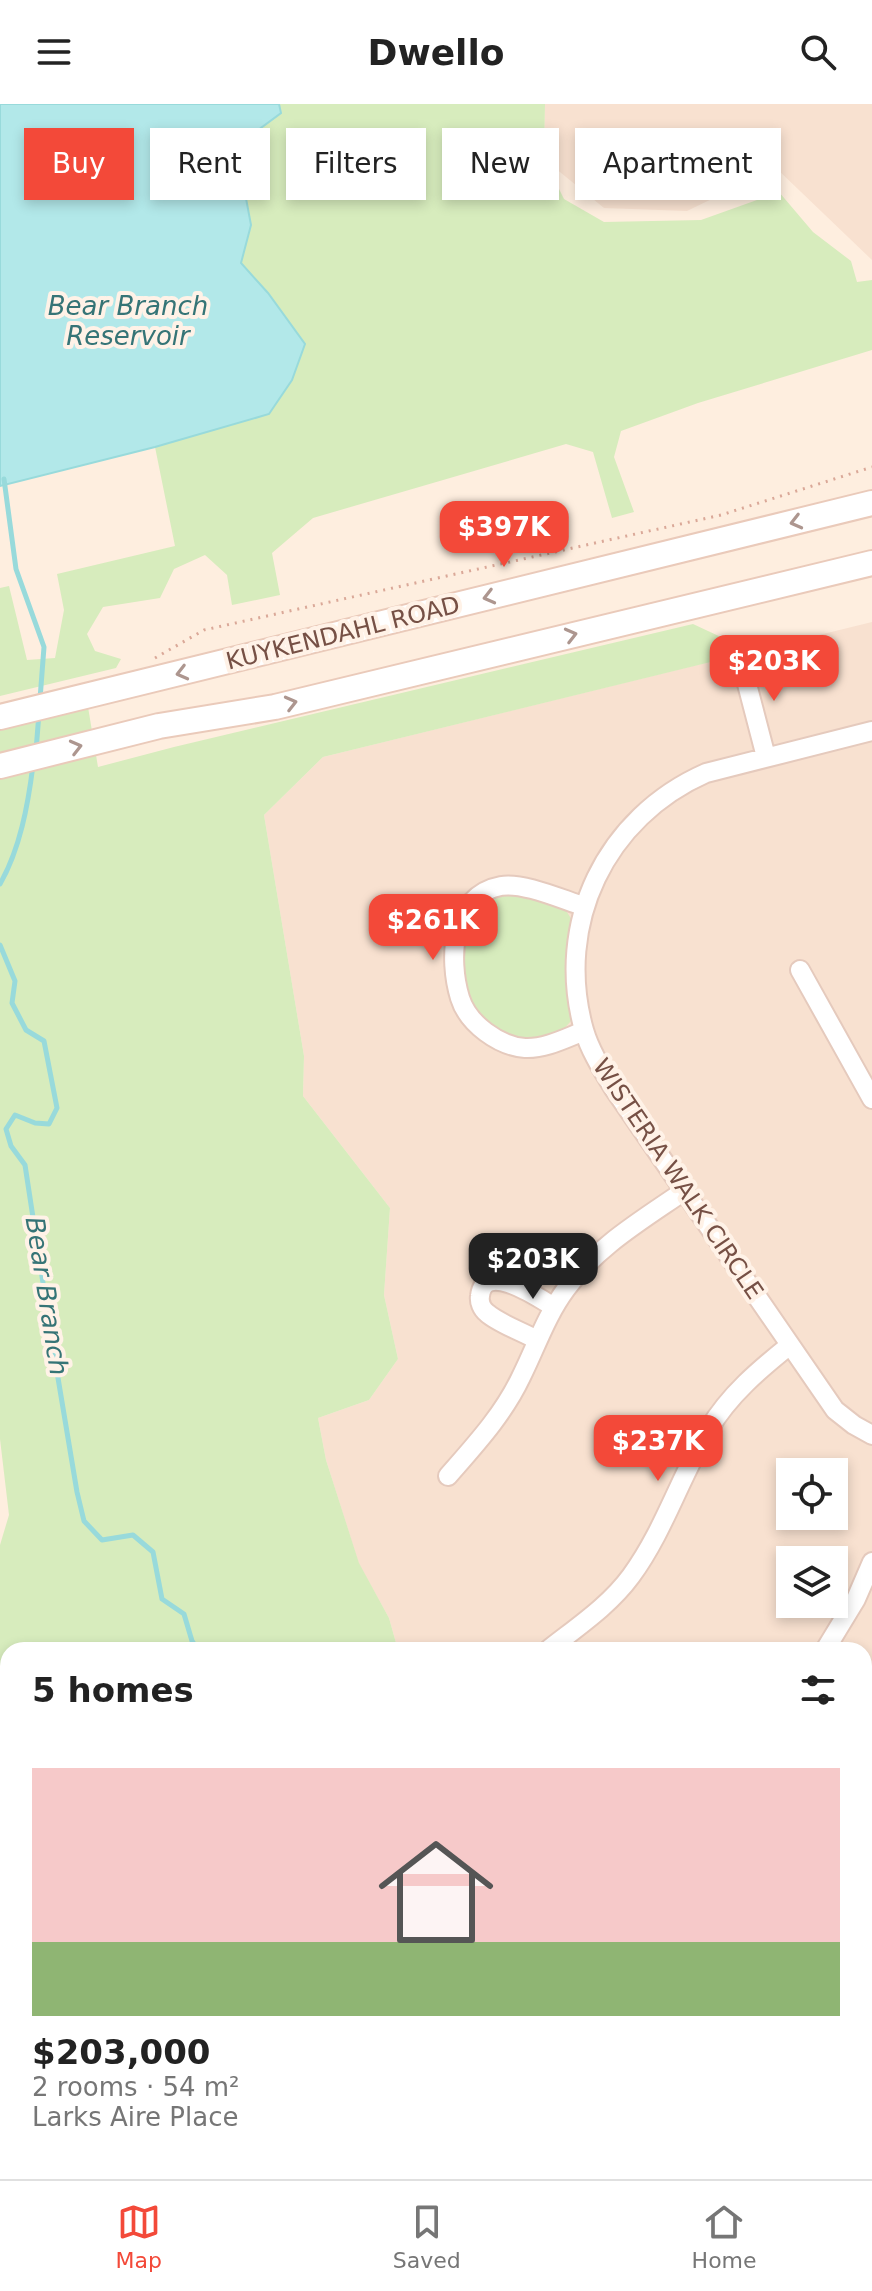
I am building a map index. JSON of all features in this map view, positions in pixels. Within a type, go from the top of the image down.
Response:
[{"type":"main road","name":"KUYKENDAHL ROAD","points":[[0,717],[146,673],[872,503]]},
{"type":"main road","points":[[0,766],[159,726],[275,707],[872,563]]},
{"type":"street","points":[[741,661],[766,757]]},
{"type":"street","name":"WISTERIA WALK CIRCLE","points":[[872,731],[706,773],[687,781],[647,810],[627,830],[594,881],[583,906],[575,969],[584,1031],[614,1089],[835,1410],[872,1435]]},
{"type":"street","points":[[583,906],[513,884],[497,886],[472,901],[463,913],[457,932],[454,963],[460,1000],[480,1028],[493,1037],[509,1045],[527,1048],[546,1045],[584,1031]]},
{"type":"street","points":[[800,970],[872,1099]]},
{"type":"street","points":[[448,1476],[505,1408],[537,1340],[567,1287],[616,1237],[684,1191]]},
{"type":"street","points":[[537,1340],[487,1314],[481,1306],[480,1295],[485,1285],[494,1280],[506,1281],[554,1307]]},
{"type":"street","points":[[558,1642],[606,1604],[630,1578],[662,1525],[711,1426],[762,1367],[790,1345]]},
{"type":"street","points":[[830,1642],[856,1599],[872,1562]]},
{"type":"path","points":[[146,673],[204,630],[721,515],[872,467]]},
{"type":"shaded area","points":[[545,104],[872,104],[872,260],[781,173],[781,128],[575,128],[575,184],[559,171],[559,128],[545,128]]},
{"type":"shaded area","points":[[594,200],[710,200],[687,211],[604,208]]},
{"type":"shaded area","points":[[872,622],[872,1642],[396,1642],[389,1618],[359,1564],[326,1460],[318,1418],[369,1400],[398,1359],[384,1295],[390,1208],[303,1096],[304,1056],[264,815],[323,757]]},
{"type":"green space","points":[[279,104],[545,104],[545,128],[442,128],[442,200],[559,200],[559,189],[564,199],[604,222],[701,220],[757,200],[781,200],[781,194],[813,232],[851,261],[857,282],[872,280],[872,350],[698,403],[621,431],[614,457],[634,512],[612,518],[593,452],[566,444],[313,518],[272,553],[280,595],[232,605],[227,575],[205,555],[174,569],[160,598],[103,607],[87,634],[95,651],[121,659],[116,668],[0,696],[0,588],[9,586],[27,660],[55,658],[64,610],[57,574],[175,546],[155,447],[269,414],[304,344],[268,293],[241,263],[251,225],[246,200],[270,200],[270,128],[260,128],[280,113]]},
{"type":"green space","points":[[693,624],[723,638],[727,658],[323,757],[264,815],[304,1056],[303,1096],[390,1208],[384,1295],[398,1359],[369,1400],[318,1418],[326,1460],[359,1563],[389,1618],[396,1642],[0,1642],[0,1545],[9,1515],[0,1439],[0,728],[88,707],[98,767]]},
{"type":"green space","points":[[514,891],[563,906],[572,920],[567,957],[571,1021],[561,1032],[528,1040],[500,1032],[478,1015],[466,987],[465,929],[475,909],[484,901]]},
{"type":"water","name":"Bear Branch Reservoir","points":[[0,104],[279,104],[281,113],[261,128],[150,128],[150,200],[246,200],[251,225],[241,263],[268,293],[305,344],[292,380],[269,414],[155,447],[0,486]]},
{"type":"waterway","name":"Bear Branch","points":[[4,479],[16,569],[44,647],[40,699]]},
{"type":"waterway","name":"Bear Branch","points":[[36,751],[39,713]]},
{"type":"waterway","name":"Bear Branch","points":[[0,884],[22,826],[33,765]]},
{"type":"waterway","name":"Bear Branch","points":[[0,945],[15,981],[12,1003],[26,1030],[44,1041],[57,1108],[49,1124],[35,1123],[15,1115],[6,1129],[11,1146],[25,1165],[84,1521],[102,1540],[133,1535],[153,1552],[162,1599],[184,1614],[193,1642]]}]
